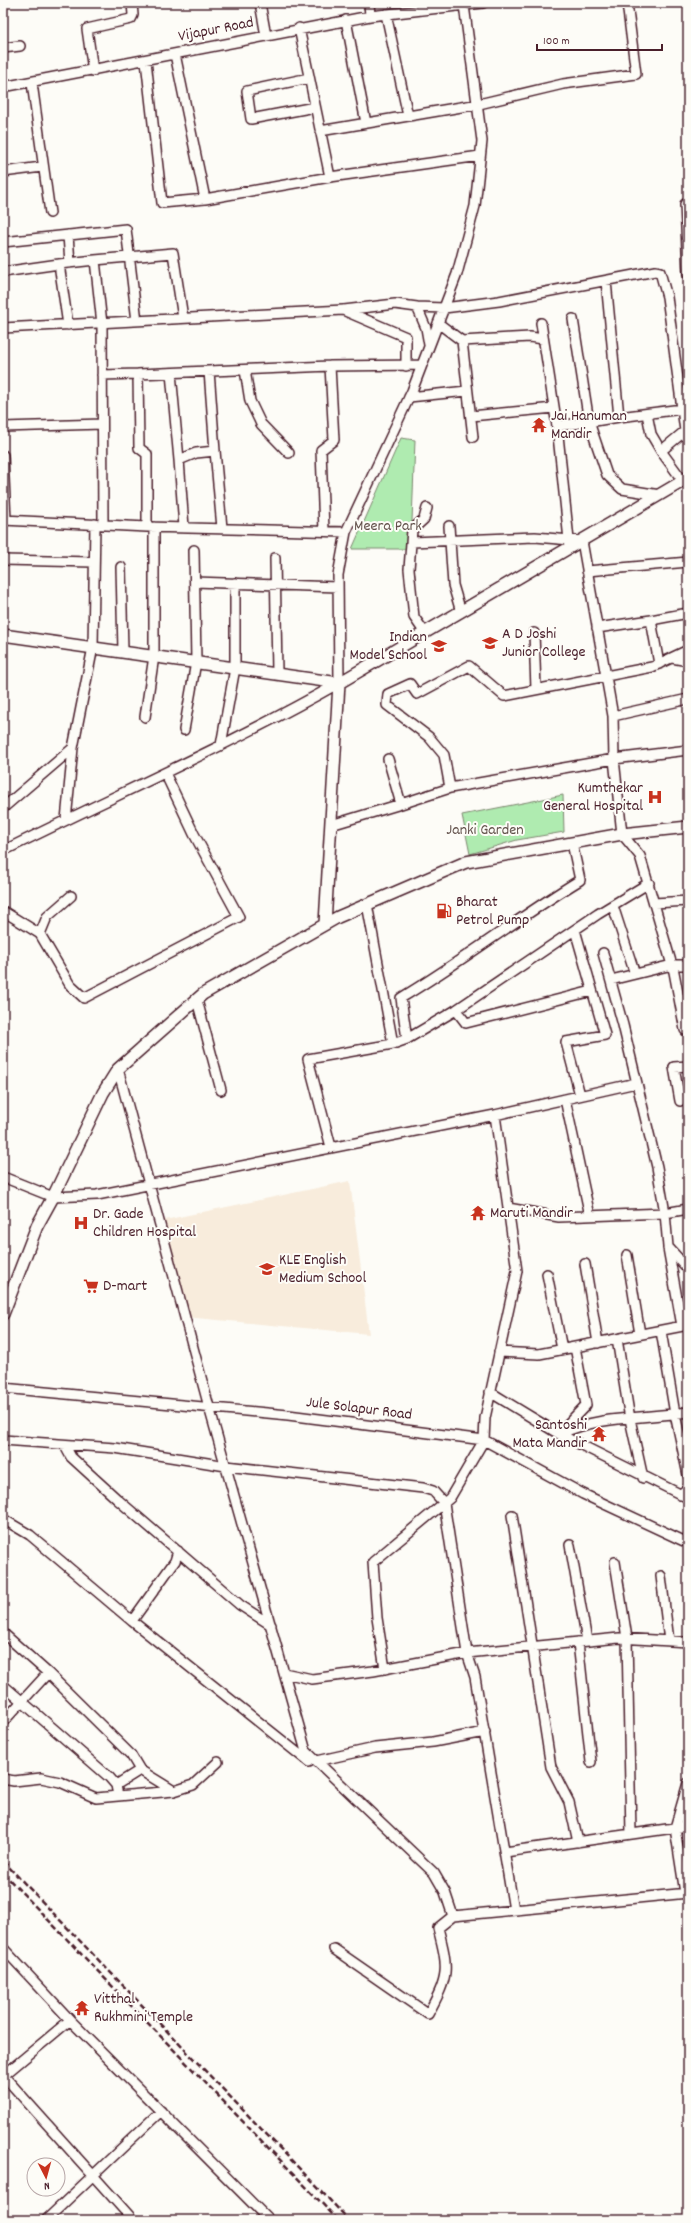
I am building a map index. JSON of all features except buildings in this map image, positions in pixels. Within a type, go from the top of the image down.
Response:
[{"type":"street","points":[[93,71],[87,29],[131,19],[134,15],[132,3]]},
{"type":"street","points":[[260,3],[266,36]]},
{"type":"street","points":[[369,3],[370,16]]},
{"type":"street","name":"Vijapur Road","points":[[3,87],[32,83],[146,61],[299,28],[370,16],[479,3]]},
{"type":"street","points":[[320,131],[479,104],[563,84],[636,74],[627,3]]},
{"type":"street","points":[[325,924],[339,683],[338,587],[346,532],[422,366],[457,274],[475,206],[482,141],[479,104],[464,5]]},
{"type":"street","points":[[386,14],[408,116]]},
{"type":"street","points":[[346,20],[366,123]]},
{"type":"street","points":[[299,28],[330,178]]},
{"type":"street","points":[[3,48],[20,46]]},
{"type":"street","points":[[175,54],[204,199]]},
{"type":"street","points":[[146,61],[162,203],[204,199],[330,178],[480,156]]},
{"type":"street","points":[[309,78],[247,91],[251,119],[315,107]]},
{"type":"street","points":[[32,83],[42,167],[50,213]]},
{"type":"street","points":[[3,172],[42,167]]},
{"type":"street","points":[[685,204],[688,274]]},
{"type":"street","points":[[3,242],[126,230],[136,321]]},
{"type":"street","points":[[68,235],[70,263]]},
{"type":"street","points":[[3,272],[59,264],[173,253],[183,318]]},
{"type":"street","points":[[66,820],[73,748],[93,647],[93,562],[99,524],[102,424],[102,324],[95,260]]},
{"type":"street","points":[[59,264],[68,325]]},
{"type":"street","points":[[3,328],[102,324],[183,318],[343,310],[396,304],[417,307],[444,308],[499,301],[655,271],[660,272],[667,297],[682,409],[686,422],[685,431],[661,451]]},
{"type":"street","points":[[606,281],[618,417]]},
{"type":"street","points":[[417,307],[426,328],[429,346]]},
{"type":"street","points":[[343,310],[406,337],[406,366]]},
{"type":"street","points":[[573,319],[589,422],[607,474],[622,489],[660,495]]},
{"type":"street","points":[[541,323],[557,426],[570,540]]},
{"type":"street","points":[[438,324],[462,341],[530,337],[543,339]]},
{"type":"street","points":[[462,341],[473,437]]},
{"type":"street","points":[[102,375],[330,366],[422,366]]},
{"type":"street","points":[[324,531],[321,450],[334,440],[330,366]]},
{"type":"street","points":[[245,370],[250,401],[261,424],[289,453]]},
{"type":"street","points":[[209,371],[222,528]]},
{"type":"street","points":[[171,373],[184,527]]},
{"type":"street","points":[[138,374],[139,448],[147,454],[151,527],[154,656],[145,717]]},
{"type":"street","points":[[409,397],[467,391]]},
{"type":"street","points":[[471,416],[554,408]]},
{"type":"street","points":[[557,426],[682,409]]},
{"type":"street","points":[[3,851],[221,745],[339,683],[685,479],[661,451],[651,434],[647,414]]},
{"type":"street","points":[[3,427],[102,424]]},
{"type":"street","points":[[179,460],[196,453],[215,451]]},
{"type":"street","points":[[3,455],[4,520],[151,527],[346,532]]},
{"type":"street","points":[[425,633],[414,617],[409,569],[412,530],[424,519],[427,508]]},
{"type":"street","points":[[449,526],[453,585],[461,612]]},
{"type":"street","points":[[412,542],[535,537],[582,541]]},
{"type":"street","points":[[582,541],[613,716],[614,759],[622,834],[640,856],[672,965],[685,1030],[688,1029]]},
{"type":"street","points":[[184,730],[196,662],[194,550]]},
{"type":"street","points":[[275,558],[277,673]]},
{"type":"street","points":[[3,560],[93,562]]},
{"type":"street","points":[[587,571],[688,562]]},
{"type":"street","points":[[122,568],[123,651]]},
{"type":"street","points":[[195,582],[338,587]]},
{"type":"street","points":[[221,745],[235,668],[235,583]]},
{"type":"street","points":[[598,628],[688,613]]},
{"type":"street","points":[[651,620],[660,664]]},
{"type":"street","points":[[534,633],[536,689]]},
{"type":"street","points":[[3,635],[339,683]]},
{"type":"street","points":[[450,788],[444,755],[429,737],[387,705],[388,694],[410,684],[418,694],[469,666],[504,696],[606,674],[652,667],[688,650]]},
{"type":"street","points":[[672,658],[688,661]]},
{"type":"street","points":[[613,716],[688,699]]},
{"type":"street","points":[[3,808],[73,748]]},
{"type":"street","points":[[331,825],[450,788],[614,759],[688,750]]},
{"type":"street","points":[[388,759],[401,804]]},
{"type":"street","points":[[3,911],[40,934],[70,985],[84,998],[239,917],[165,773]]},
{"type":"street","points":[[3,1314],[37,1226],[54,1197],[103,1093],[118,1069],[202,994],[325,924],[367,904],[466,862],[622,834],[688,827]]},
{"type":"street","points":[[407,1039],[401,998],[440,975],[549,898],[580,880],[572,843]]},
{"type":"street","points":[[331,1147],[308,1059],[393,1044],[407,1039],[456,1010],[575,930],[649,883]]},
{"type":"street","points":[[40,934],[47,916],[72,896]]},
{"type":"street","points":[[654,904],[688,901]]},
{"type":"street","points":[[367,904],[393,1044]]},
{"type":"street","points":[[613,906],[635,974]]},
{"type":"street","points":[[575,930],[605,1035],[566,1042],[580,1095]]},
{"type":"street","points":[[499,1352],[538,1354],[685,1325],[668,1248],[665,1213],[656,1167],[611,980],[603,953]]},
{"type":"street","points":[[611,980],[672,965],[688,965]]},
{"type":"street","points":[[456,1010],[466,1023],[592,991]]},
{"type":"street","points":[[197,1000],[221,1090]]},
{"type":"street","points":[[680,1101],[674,1067],[688,1066]]},
{"type":"street","points":[[3,1519],[30,1534],[132,1621],[309,1762],[209,1407],[150,1183],[118,1069]]},
{"type":"street","points":[[3,1177],[54,1197],[97,1195],[150,1183],[495,1115],[636,1083]]},
{"type":"street","points":[[565,1099],[590,1216]]},
{"type":"street","points":[[385,1668],[377,1618],[373,1562],[450,1498],[484,1440],[485,1418],[490,1392],[517,1271],[495,1115]]},
{"type":"street","points":[[508,1208],[559,1217],[665,1213],[688,1209]]},
{"type":"street","points":[[668,1248],[688,1270]]},
{"type":"street","points":[[627,1255],[640,1334]]},
{"type":"street","points":[[585,1264],[598,1343]]},
{"type":"street","points":[[547,1274],[562,1349]]},
{"type":"street","points":[[660,1331],[688,1475]]},
{"type":"street","points":[[617,1339],[630,1419],[643,1478]]},
{"type":"street","points":[[558,1434],[586,1405],[575,1347]]},
{"type":"street","name":"Jule Solapur Road","points":[[3,1388],[209,1407],[484,1440],[583,1494],[688,1543]]},
{"type":"street","points":[[490,1392],[558,1434],[643,1478],[684,1496],[688,1488]]},
{"type":"street","points":[[558,1434],[591,1422],[609,1418],[630,1419],[688,1412]]},
{"type":"street","points":[[3,1440],[65,1446],[115,1448],[226,1466],[423,1488],[433,1491],[444,1503],[467,1652],[476,1678],[514,1910]]},
{"type":"street","points":[[65,1446],[72,1457],[117,1499],[240,1605],[271,1625]]},
{"type":"street","points":[[512,1515],[551,1767],[569,1802],[578,1842]]},
{"type":"street","points":[[570,1545],[582,1641],[591,1762]]},
{"type":"street","points":[[132,1621],[175,1561],[178,1552]]},
{"type":"street","points":[[615,1562],[627,1638],[631,1834]]},
{"type":"street","points":[[661,1576],[669,1641]]},
{"type":"street","points":[[5,1638],[48,1673],[131,1755],[140,1770],[174,1790]]},
{"type":"street","points":[[284,1674],[312,1679],[385,1668],[467,1652],[582,1641],[627,1638],[688,1642]]},
{"type":"street","points":[[3,1722],[48,1673]]},
{"type":"street","points":[[3,1685],[67,1739],[116,1785],[118,1796]]},
{"type":"street","points":[[317,1761],[375,1748],[433,1742],[485,1732]]},
{"type":"street","points":[[306,1751],[434,1873],[445,1892],[453,1916]]},
{"type":"street","points":[[3,1779],[14,1780],[41,1778],[60,1782],[96,1798],[174,1790],[193,1785],[218,1762]]},
{"type":"street","points":[[116,1785],[140,1770]]},
{"type":"street","points":[[334,1948],[428,2014],[443,1988],[447,1964],[438,1928],[453,1916],[686,1893],[675,1828],[688,1783]]},
{"type":"street","points":[[505,1852],[688,1826]]},
{"type":"street","points":[[3,1948],[70,2020],[270,2220]]},
{"type":"street","points":[[70,2020],[3,2076],[133,2220]]},
{"type":"street","points":[[46,2220],[160,2110]]},
{"type":"shaded area","name":"KLE English Medium School","points":[[350,1181],[369,1334],[185,1317],[160,1221]]},
{"type":"green space","name":"Meera Park","points":[[401,438],[415,440],[411,549],[352,549]]},
{"type":"green space","name":"Janki Garden","points":[[563,795],[564,832],[517,840],[470,854],[462,815]]},
{"type":"railway","points":[[3,1861],[349,2220]]},
{"type":"railway","points":[[3,1873],[338,2220]]},
{"type":"place","name":"Jai Hanuman Mandir","points":[[539,425]]},
{"type":"place","name":"A D Joshi Junior College","points":[[490,643]]},
{"type":"place","name":"Indian Model School","points":[[439,646]]},
{"type":"place","name":"Kumthekar General Hospital","points":[[655,797]]},
{"type":"place","name":"Bharat Petrol Pump","points":[[444,911]]},
{"type":"place","name":"Maruti Mandir","points":[[478,1213]]},
{"type":"place","name":"Dr. Gade Children Hospital","points":[[81,1223]]},
{"type":"place","name":"KLE English Medium School","points":[[267,1269]]},
{"type":"place","name":"D-mart","points":[[91,1286]]},
{"type":"place","name":"Santoshi Mata Mandir","points":[[599,1434]]},
{"type":"place","name":"Vitthal Rukhmini Temple","points":[[82,2008]]}]
